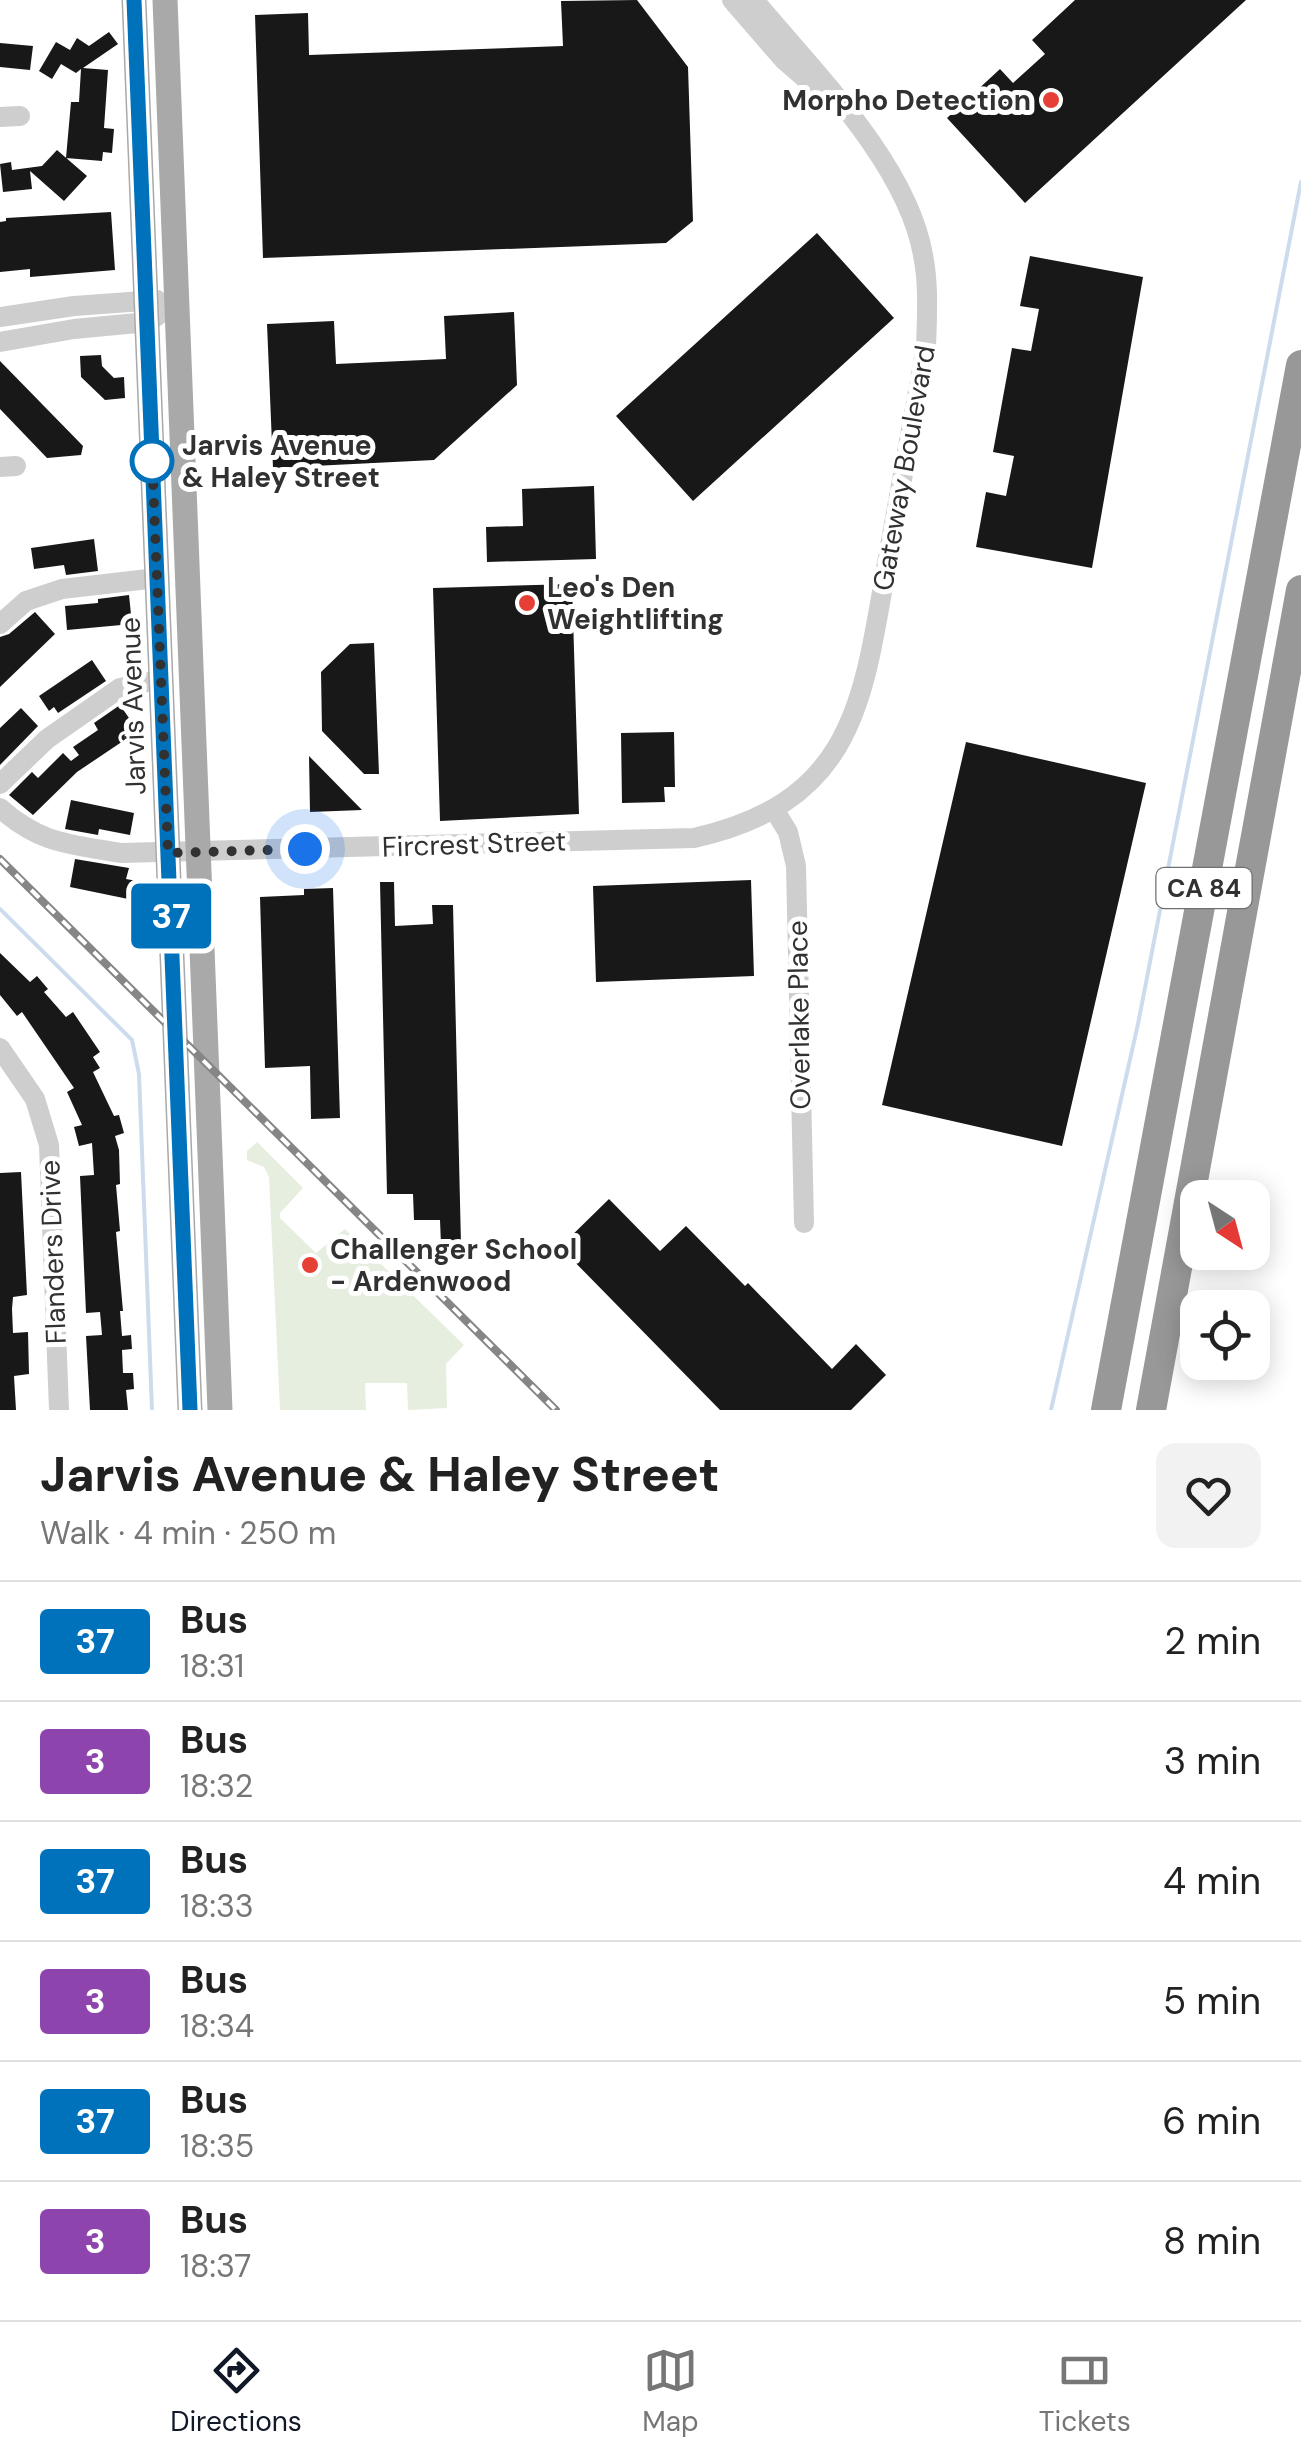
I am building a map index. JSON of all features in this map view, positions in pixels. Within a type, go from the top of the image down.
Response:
[{"type":"highway","name":"CA 84","points":[[1106,1410],[1301,366]]},
{"type":"highway","name":"CA 84","points":[[1152,1410],[1301,590]]},
{"type":"highway","name":"CA 84","points":[[1206,1180],[1301,655]]},
{"type":"highway","points":[[1167,1410],[1191,1270]]},
{"type":"main road","name":"Jarvis Avenue","points":[[134,0],[190,1410]]},
{"type":"main road","points":[[166,0],[220,1410]]},
{"type":"street","name":"Gateway Boulevard","points":[[732,0],[784,60],[846,113]]},
{"type":"street","name":"Gateway Boulevard","points":[[754,0],[875,148],[909,206],[923,253],[928,297],[926,347],[871,661],[854,714],[836,750],[810,783],[774,810]]},
{"type":"street","points":[[0,342],[74,329],[179,301]]},
{"type":"street","points":[[0,318],[147,311]]},
{"type":"street","points":[[0,624],[26,601],[62,589],[157,578]]},
{"type":"street","points":[[0,784],[46,739],[120,688],[162,680]]},
{"type":"street","name":"Fircrest Street","points":[[0,808],[46,840],[121,853],[694,838],[736,828],[774,810]]},
{"type":"street","name":"Overlake Place","points":[[774,810],[788,832],[796,866],[804,1224]]},
{"type":"street","name":"Flanders Drive","points":[[0,1048],[35,1098],[50,1145],[59,1410]]},
{"type":"shaded area","name":"Challenger School - Ardenwood","points":[[257,1142],[303,1188],[280,1213],[280,1218],[316,1253],[345,1229],[464,1345],[446,1364],[447,1408],[408,1410],[407,1383],[365,1383],[366,1410],[280,1410],[269,1177],[264,1167],[247,1160],[247,1151]]},
{"type":"building","points":[[637,0],[688,67],[693,221],[666,243],[263,258],[255,15],[308,13],[309,55],[563,46],[561,1]]},
{"type":"building","name":"Morpho Detection","points":[[1075,0],[1246,0],[1025,203],[947,118],[1000,69],[1013,83],[1045,54],[1032,40]]},
{"type":"building","points":[[109,32],[118,44],[83,68],[108,70],[104,128],[114,129],[112,153],[103,152],[102,161],[66,158],[71,102],[79,102],[81,69],[76,73],[61,64],[52,79],[39,71],[56,42],[70,50],[77,38],[89,46]]},
{"type":"building","points":[[0,43],[33,46],[30,70],[0,67]]},
{"type":"building","points":[[57,150],[87,176],[64,201],[30,171],[32,189],[3,192],[0,164],[11,162],[12,170],[42,166]]},
{"type":"building","points":[[111,212],[115,270],[30,277],[30,269],[0,272],[0,222],[6,218]]},
{"type":"building","points":[[817,233],[894,318],[693,501],[616,416]]},
{"type":"building","points":[[1030,256],[1143,277],[1092,568],[976,547],[986,492],[1006,496],[1014,456],[993,452],[1012,348],[1031,351],[1039,309],[1020,306]]},
{"type":"building","points":[[514,312],[517,385],[434,460],[273,468],[267,324],[334,321],[336,364],[446,359],[444,316]]},
{"type":"building","points":[[101,355],[102,366],[114,378],[124,377],[125,398],[105,400],[81,377],[80,356]]},
{"type":"building","points":[[0,361],[83,446],[81,455],[47,458],[0,409]]},
{"type":"building","points":[[594,486],[596,559],[487,562],[486,527],[523,526],[522,489]]},
{"type":"building","points":[[94,539],[98,571],[66,575],[64,565],[34,569],[31,548]]},
{"type":"building","points":[[572,584],[579,814],[440,821],[433,588]]},
{"type":"building","points":[[129,595],[132,624],[67,630],[65,606]]},
{"type":"building","points":[[35,612],[55,634],[0,687],[0,637]]},
{"type":"building","points":[[374,643],[379,774],[364,774],[322,731],[321,672],[350,644]]},
{"type":"building","points":[[92,660],[106,681],[58,713],[54,707],[49,711],[39,696]]},
{"type":"building","points":[[120,705],[138,731],[77,772],[33,815],[9,795],[32,772],[38,778],[63,753],[71,761],[79,755],[73,747],[98,730],[94,723]]},
{"type":"building","points":[[21,708],[38,726],[0,765],[0,728]]},
{"type":"building","points":[[674,732],[675,787],[664,787],[665,802],[622,803],[621,733]]},
{"type":"building","points":[[966,742],[1146,783],[1062,1146],[882,1105]]},
{"type":"building","points":[[309,756],[362,810],[310,812]]},
{"type":"building","points":[[71,800],[134,813],[130,835],[99,829],[98,835],[65,829]]},
{"type":"building","points":[[75,859],[129,868],[126,879],[137,881],[133,900],[70,887]]},
{"type":"building","points":[[751,880],[754,976],[596,982],[593,886]]},
{"type":"building","points":[[380,882],[394,882],[395,926],[433,924],[432,905],[453,905],[461,1244],[441,1245],[440,1220],[414,1220],[413,1194],[387,1194]]},
{"type":"building","points":[[333,888],[340,1118],[311,1119],[310,1066],[265,1068],[260,897],[304,895],[304,889]]},
{"type":"building","points":[[0,953],[30,982],[37,976],[48,989],[44,992],[66,1017],[73,1012],[100,1052],[93,1057],[100,1068],[93,1072],[114,1116],[119,1115],[124,1133],[115,1136],[120,1184],[116,1185],[120,1231],[116,1232],[120,1311],[122,1336],[131,1335],[132,1349],[122,1350],[123,1373],[133,1373],[134,1389],[126,1390],[128,1410],[90,1410],[86,1336],[102,1335],[100,1312],[86,1313],[80,1176],[94,1175],[92,1143],[79,1146],[74,1127],[82,1125],[67,1092],[74,1088],[22,1012],[17,1016],[0,995]]},
{"type":"building","points":[[21,1172],[27,1295],[13,1297],[12,1309],[13,1333],[28,1332],[29,1374],[14,1376],[16,1410],[0,1410],[0,1173]]},
{"type":"building","points":[[609,1199],[660,1251],[686,1226],[832,1369],[856,1344],[886,1375],[851,1410],[720,1410],[560,1247]]},
{"type":"waterway","points":[[1051,1410],[1138,1024],[1301,182]]},
{"type":"waterway","points":[[0,909],[132,1040],[139,1074],[152,1410]]},
{"type":"railway","points":[[0,859],[556,1410]]},
{"type":"bus line","name":"37","points":[[134,0],[190,1410]]},
{"type":"place","name":"Morpho Detection","points":[[1051,100]]},
{"type":"place","name":"Jarvis Avenue & Haley Street","points":[[152,461]]},
{"type":"place","name":"Leo's Den Weightlifting","points":[[527,603]]},
{"type":"place","name":"Challenger School - Ardenwood","points":[[310,1265]]},
{"type":"route","points":[[152,461],[152,455],[168,853],[305,849]]}]
